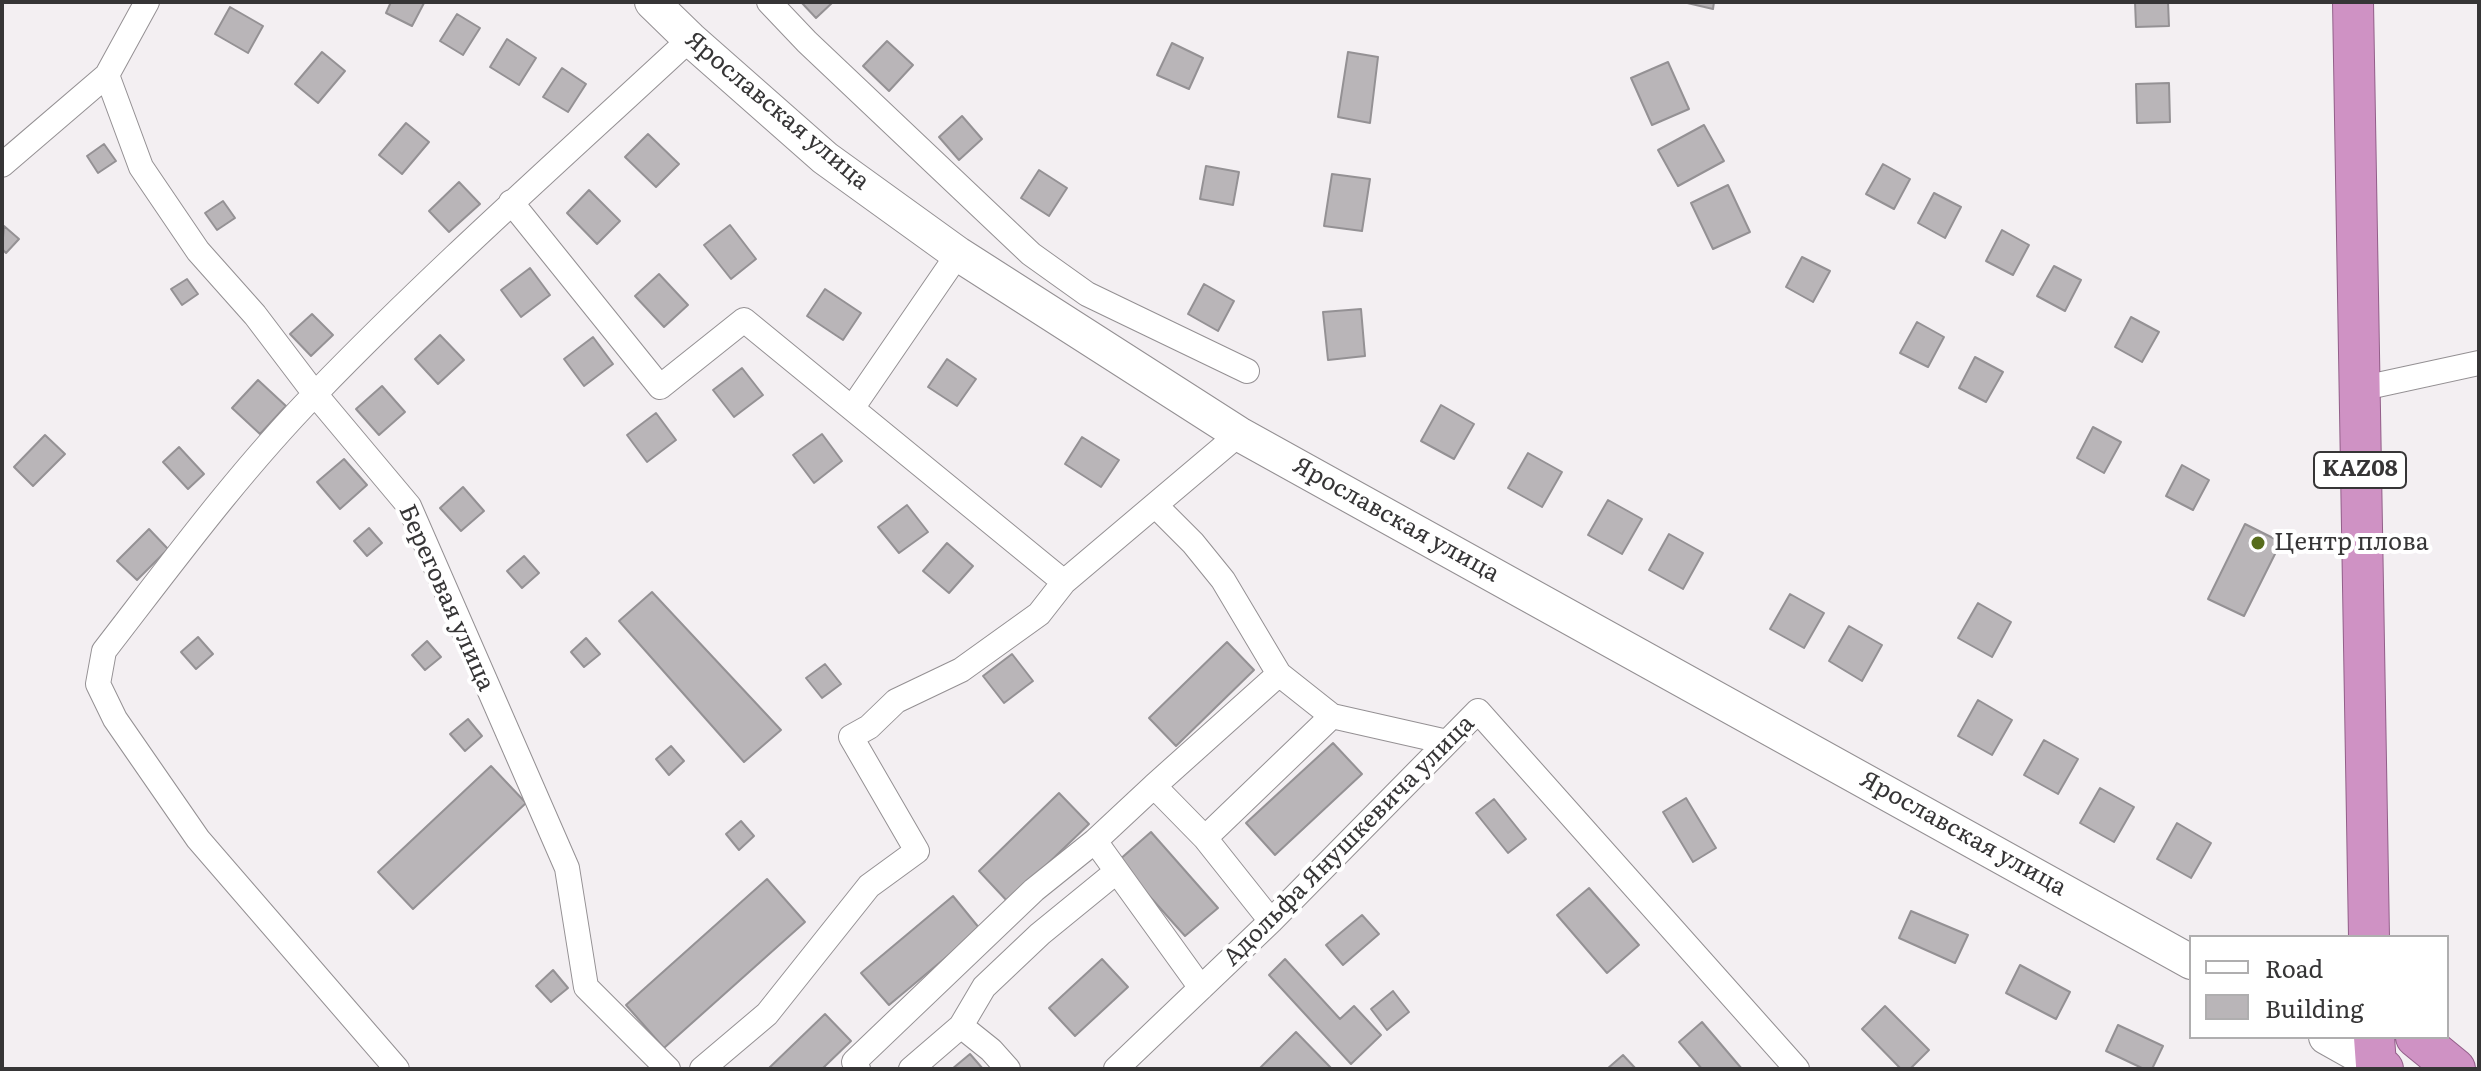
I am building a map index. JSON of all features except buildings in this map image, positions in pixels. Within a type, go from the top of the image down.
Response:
[{"type":"highway","name":"KAZ08","points":[[2353,2],[2370,932]]},
{"type":"highway","points":[[2418,1039],[2455,1069]]},
{"type":"main road","name":"Ярославская улица","points":[[652,2],[825,158],[958,254],[1239,434],[2189,961]]},
{"type":"main road","points":[[2330,1039],[2377,1060]]},
{"type":"street","points":[[2,165],[107,75],[147,2]]},
{"type":"street","points":[[769,2],[818,53],[1031,254],[1087,294],[1247,371]]},
{"type":"street","points":[[397,1069],[198,839],[115,719],[98,684],[104,651],[237,481],[315,394],[511,202],[690,39]]},
{"type":"street","name":"Береговая улица","points":[[107,75],[141,167],[198,251],[255,315],[315,394],[409,506],[567,868],[586,987],[668,1069]]},
{"type":"street","points":[[511,202],[660,387],[744,320],[1064,582]]},
{"type":"street","points":[[853,407],[958,254]]},
{"type":"street","points":[[2359,389],[2479,363]]},
{"type":"street","points":[[702,1069],[767,1014],[869,886],[917,851],[851,737],[869,727],[896,701],[961,670],[1039,614],[1064,582],[1239,434]]},
{"type":"street","points":[[1156,506],[1193,543],[1223,580],[1279,674],[1332,716],[1447,742]]},
{"type":"street","points":[[853,1067],[1034,890],[1095,841],[1279,674]]},
{"type":"street","name":"Адольфа Янушкевича улица","points":[[1116,1069],[1271,921],[1478,711],[1797,1069]]},
{"type":"street","points":[[1205,838],[1332,716]]},
{"type":"street","points":[[1154,786],[1205,838],[1271,921]]},
{"type":"street","points":[[1095,841],[1201,988]]},
{"type":"street","points":[[911,1069],[961,1026],[984,987],[1040,934],[1116,872]]},
{"type":"street","points":[[961,1026],[991,1050],[1008,1069]]},
{"type":"place","name":"Центр плова","points":[[2258,543]]}]
